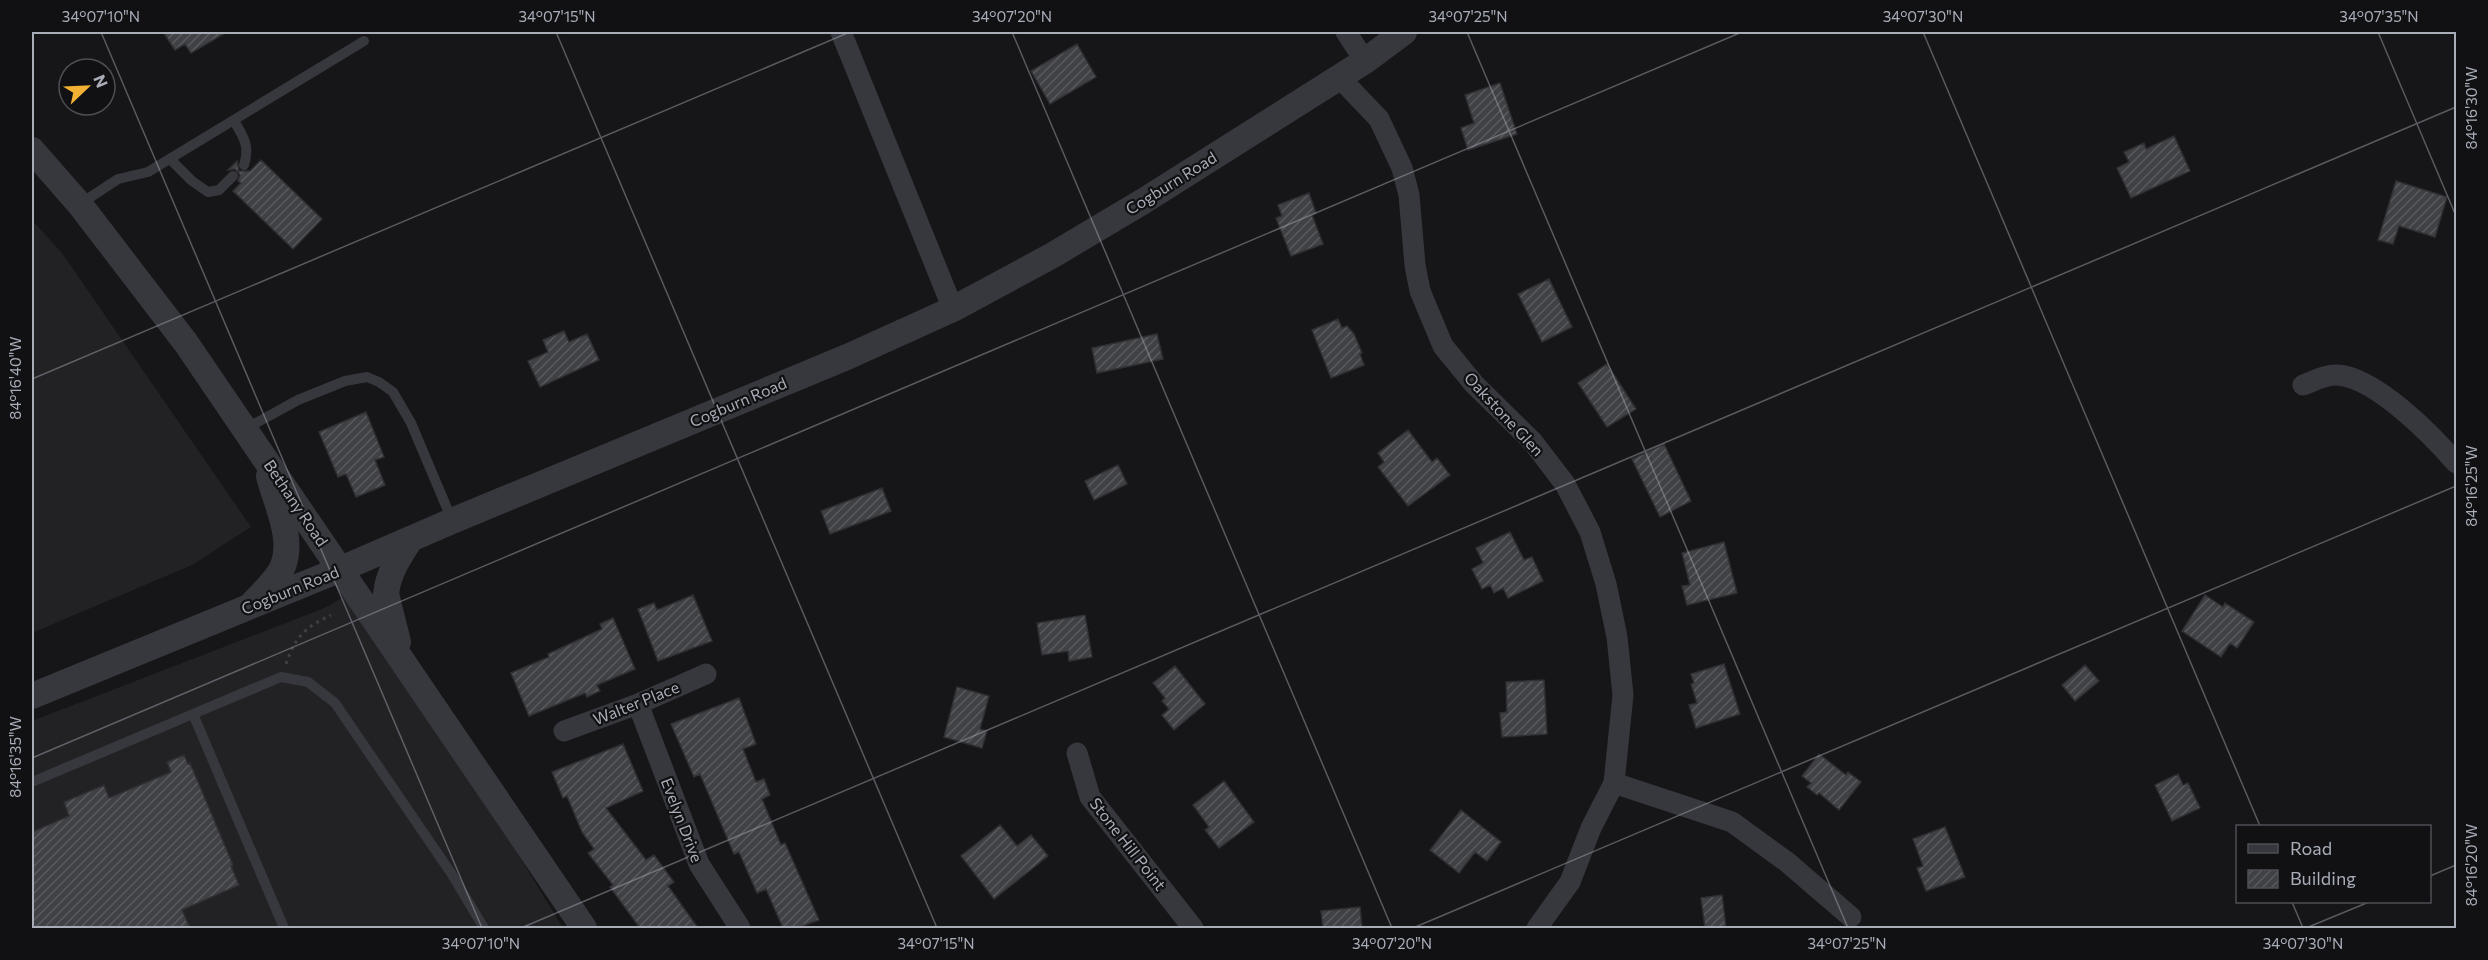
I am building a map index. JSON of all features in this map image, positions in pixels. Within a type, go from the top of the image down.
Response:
[{"type":"street","points":[[841,32],[953,309]]},
{"type":"street","points":[[1347,32],[1365,61]]},
{"type":"street","name":"Cogburn Road","points":[[32,696],[847,357],[953,309],[1053,255],[1132,208],[1365,61],[1404,32]]},
{"type":"street","name":"Oakstone Glen","points":[[1339,77],[1379,119],[1402,168],[1409,195],[1415,265],[1420,291],[1443,346],[1474,384],[1532,441],[1565,484],[1590,532],[1606,584],[1621,664],[1623,695],[1614,783],[1591,828],[1570,882],[1537,928]]},
{"type":"street","name":"Bethany Road","points":[[32,150],[80,204],[186,343],[584,928]]},
{"type":"street","points":[[2303,385],[2327,376],[2340,375],[2354,379],[2394,403],[2430,434],[2457,463]]},
{"type":"street","points":[[250,606],[282,568],[286,552],[287,539],[265,458]]},
{"type":"street","points":[[404,663],[386,594],[394,566],[410,540]]},
{"type":"street","name":"Walter Place","points":[[564,731],[638,704],[706,674]]},
{"type":"street","name":"Evelyn Drive","points":[[638,704],[699,864],[740,928]]},
{"type":"street","name":"Stone Hill Point","points":[[1077,753],[1090,798],[1193,928]]},
{"type":"street","points":[[1614,783],[1732,822],[1787,862],[1851,916]]},
{"type":"lane","points":[[80,204],[118,179],[148,172],[364,41]]},
{"type":"lane","points":[[234,121],[245,139],[248,153],[244,165]]},
{"type":"lane","points":[[170,159],[192,181],[208,192],[219,189],[233,176]]},
{"type":"lane","points":[[245,429],[298,400],[345,381],[367,377],[379,382],[393,392],[411,423],[452,520]]},
{"type":"lane","points":[[32,782],[281,677],[308,682],[335,703],[451,873],[484,928]]},
{"type":"lane","points":[[193,714],[284,928]]},
{"type":"path","points":[[281,677],[293,644],[307,627],[331,615]]},
{"type":"shaded area","points":[[32,220],[62,253],[251,527],[192,565],[32,633]]},
{"type":"shaded area","points":[[357,590],[563,928],[32,928],[32,721],[322,609]]},
{"type":"building","points":[[163,32],[227,32],[191,53],[185,44],[175,50]]},
{"type":"building","points":[[1077,44],[1096,77],[1050,104],[1031,71]]},
{"type":"building","points":[[1500,83],[1517,134],[1468,150],[1461,128],[1474,123],[1465,95]]},
{"type":"building","points":[[2174,136],[2190,171],[2131,198],[2117,168],[2129,162],[2124,152],[2144,143],[2146,149]]},
{"type":"building","points":[[261,160],[322,219],[293,249],[233,191],[241,183],[238,181],[240,175],[235,169],[228,170],[237,161],[239,171],[250,171]]},
{"type":"building","points":[[2396,181],[2447,197],[2435,237],[2399,226],[2393,244],[2378,240]]},
{"type":"building","points":[[1309,193],[1316,213],[1312,215],[1323,244],[1291,256],[1276,218],[1282,216],[1278,205]]},
{"type":"building","points":[[1549,279],[1572,327],[1542,342],[1518,294]]},
{"type":"building","points":[[1338,319],[1342,328],[1347,326],[1354,334],[1364,365],[1331,378],[1312,330]]},
{"type":"building","points":[[564,331],[569,342],[587,334],[599,360],[540,387],[528,361],[548,352],[543,340]]},
{"type":"building","points":[[1157,334],[1163,359],[1097,373],[1092,348]]},
{"type":"building","points":[[1607,364],[1636,409],[1607,427],[1578,383]]},
{"type":"building","points":[[366,412],[384,457],[375,460],[385,485],[356,497],[346,474],[338,477],[319,432]]},
{"type":"building","points":[[1408,430],[1432,462],[1437,458],[1450,475],[1408,506],[1378,467],[1384,462],[1378,453]]},
{"type":"building","points":[[1664,444],[1691,501],[1660,517],[1632,459]]},
{"type":"building","points":[[1118,465],[1127,484],[1094,500],[1085,481]]},
{"type":"building","points":[[882,488],[891,511],[830,534],[821,511]]},
{"type":"building","points":[[1510,532],[1524,560],[1532,557],[1543,581],[1508,598],[1503,588],[1494,593],[1490,585],[1482,589],[1472,569],[1483,563],[1476,548]]},
{"type":"building","points":[[1724,542],[1737,593],[1687,605],[1682,586],[1690,585],[1682,553]]},
{"type":"building","points":[[693,595],[712,641],[658,661],[638,609],[654,603],[657,610]]},
{"type":"building","points":[[2205,595],[2223,607],[2225,603],[2254,622],[2237,648],[2230,643],[2221,657],[2182,631]]},
{"type":"building","points":[[1085,615],[1092,657],[1069,661],[1068,651],[1042,655],[1037,623]]},
{"type":"building","points":[[613,618],[635,669],[597,685],[600,691],[587,697],[585,693],[529,716],[511,673],[549,657],[548,654],[602,629],[600,624]]},
{"type":"building","points":[[1724,664],[1740,714],[1696,728],[1689,705],[1697,703],[1691,684],[1694,683],[1691,674]]},
{"type":"building","points":[[2085,665],[2099,681],[2075,701],[2062,685]]},
{"type":"building","points":[[1175,666],[1205,704],[1174,730],[1162,715],[1169,709],[1162,701],[1165,698],[1153,683]]},
{"type":"building","points":[[1544,680],[1547,734],[1502,737],[1500,713],[1507,712],[1506,682]]},
{"type":"building","points":[[957,687],[989,696],[980,729],[987,731],[982,748],[944,737]]},
{"type":"building","points":[[739,698],[756,744],[743,749],[756,782],[764,779],[770,795],[762,799],[781,845],[785,843],[819,920],[797,928],[783,928],[766,889],[757,893],[739,852],[734,854],[700,774],[694,777],[671,724]]},
{"type":"building","points":[[623,744],[643,791],[606,808],[646,860],[654,855],[674,882],[668,886],[698,928],[640,928],[610,887],[613,885],[588,853],[594,849],[582,832],[567,796],[563,798],[552,772]]},
{"type":"building","points":[[1819,754],[1846,775],[1848,772],[1861,782],[1839,810],[1819,793],[1817,795],[1807,787],[1811,783],[1802,776]]},
{"type":"building","points":[[184,755],[188,764],[190,763],[233,865],[231,866],[239,885],[182,910],[190,928],[32,928],[32,832],[69,816],[64,802],[104,785],[109,798],[171,772],[167,762]]},
{"type":"building","points":[[2178,774],[2183,785],[2188,783],[2200,808],[2172,821],[2155,785]]},
{"type":"building","points":[[1224,781],[1254,822],[1219,848],[1205,830],[1209,827],[1193,805]]},
{"type":"building","points":[[1461,810],[1501,842],[1487,861],[1475,852],[1459,873],[1430,850]]},
{"type":"building","points":[[1000,825],[1017,846],[1031,835],[1048,856],[994,899],[961,856]]},
{"type":"building","points":[[1945,827],[1965,877],[1926,891],[1917,868],[1923,866],[1913,839]]},
{"type":"building","points":[[1722,895],[1726,928],[1705,928],[1701,898]]},
{"type":"building","points":[[1360,907],[1362,928],[1323,928],[1321,911]]}]
